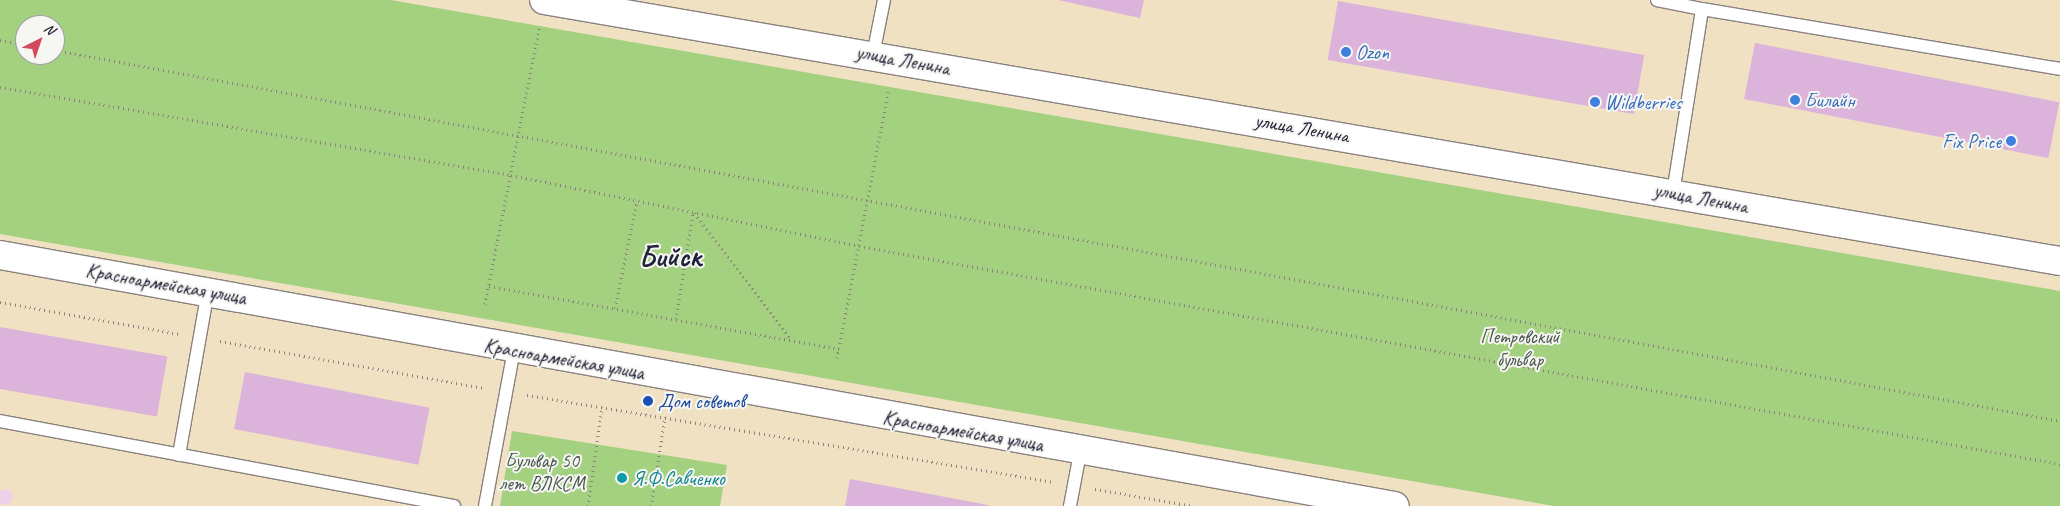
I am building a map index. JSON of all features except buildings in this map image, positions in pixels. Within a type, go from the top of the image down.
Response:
[{"type":"main road","name":"улица Ленина","points":[[550,0],[2060,261]]},
{"type":"main road","name":"Красноармейская улица","points":[[0,255],[208,291],[514,350],[1080,452],[1395,506]]},
{"type":"lane","points":[[873,55],[884,0]]},
{"type":"lane","points":[[1657,0],[2060,68]]},
{"type":"lane","points":[[1673,193],[1702,8]]},
{"type":"lane","points":[[179,455],[208,291]]},
{"type":"lane","points":[[485,506],[514,350]]},
{"type":"lane","points":[[0,421],[179,455],[394,501],[454,506]]},
{"type":"lane","points":[[1070,506],[1080,452]]},
{"type":"path","points":[[0,40],[15,43]]},
{"type":"path","points":[[485,304],[536,49]]},
{"type":"path","points":[[65,52],[519,133],[867,204],[2060,421]]},
{"type":"path","points":[[0,87],[511,176],[858,246],[2060,464]]},
{"type":"path","points":[[837,358],[884,117]]},
{"type":"path","points":[[615,308],[637,201]]},
{"type":"path","points":[[676,319],[693,212]]},
{"type":"path","points":[[693,212],[791,340]]},
{"type":"path","points":[[489,286],[839,349]]},
{"type":"path","points":[[0,302],[506,391],[1193,506]]},
{"type":"path","points":[[588,506],[602,407]]},
{"type":"path","points":[[651,506],[665,418]]},
{"type":"shaded area","points":[[5,489],[11,491],[13,497],[11,503],[5,505],[-1,503],[-3,497],[-1,491]]},
{"type":"green space","name":"Петровский бульвар","points":[[0,0],[391,0],[2060,291],[2060,506],[1554,506],[0,234]]},
{"type":"green space","name":"Бульвар 50 лет ВЛКСМ","points":[[512,431],[727,465],[720,506],[500,506]]},
{"type":"place","name":"Ozon","points":[[1346,52]]},
{"type":"place","name":"Билайн","points":[[1795,100]]},
{"type":"place","name":"Wildberries","points":[[1595,102]]},
{"type":"place","name":"Fix Price","points":[[2011,141]]},
{"type":"place","name":"Дом советов","points":[[648,401]]},
{"type":"place","name":"Я.Ф.Савченко","points":[[622,478]]},
{"type":"district","name":"Бийск","points":[[670,256]]}]
